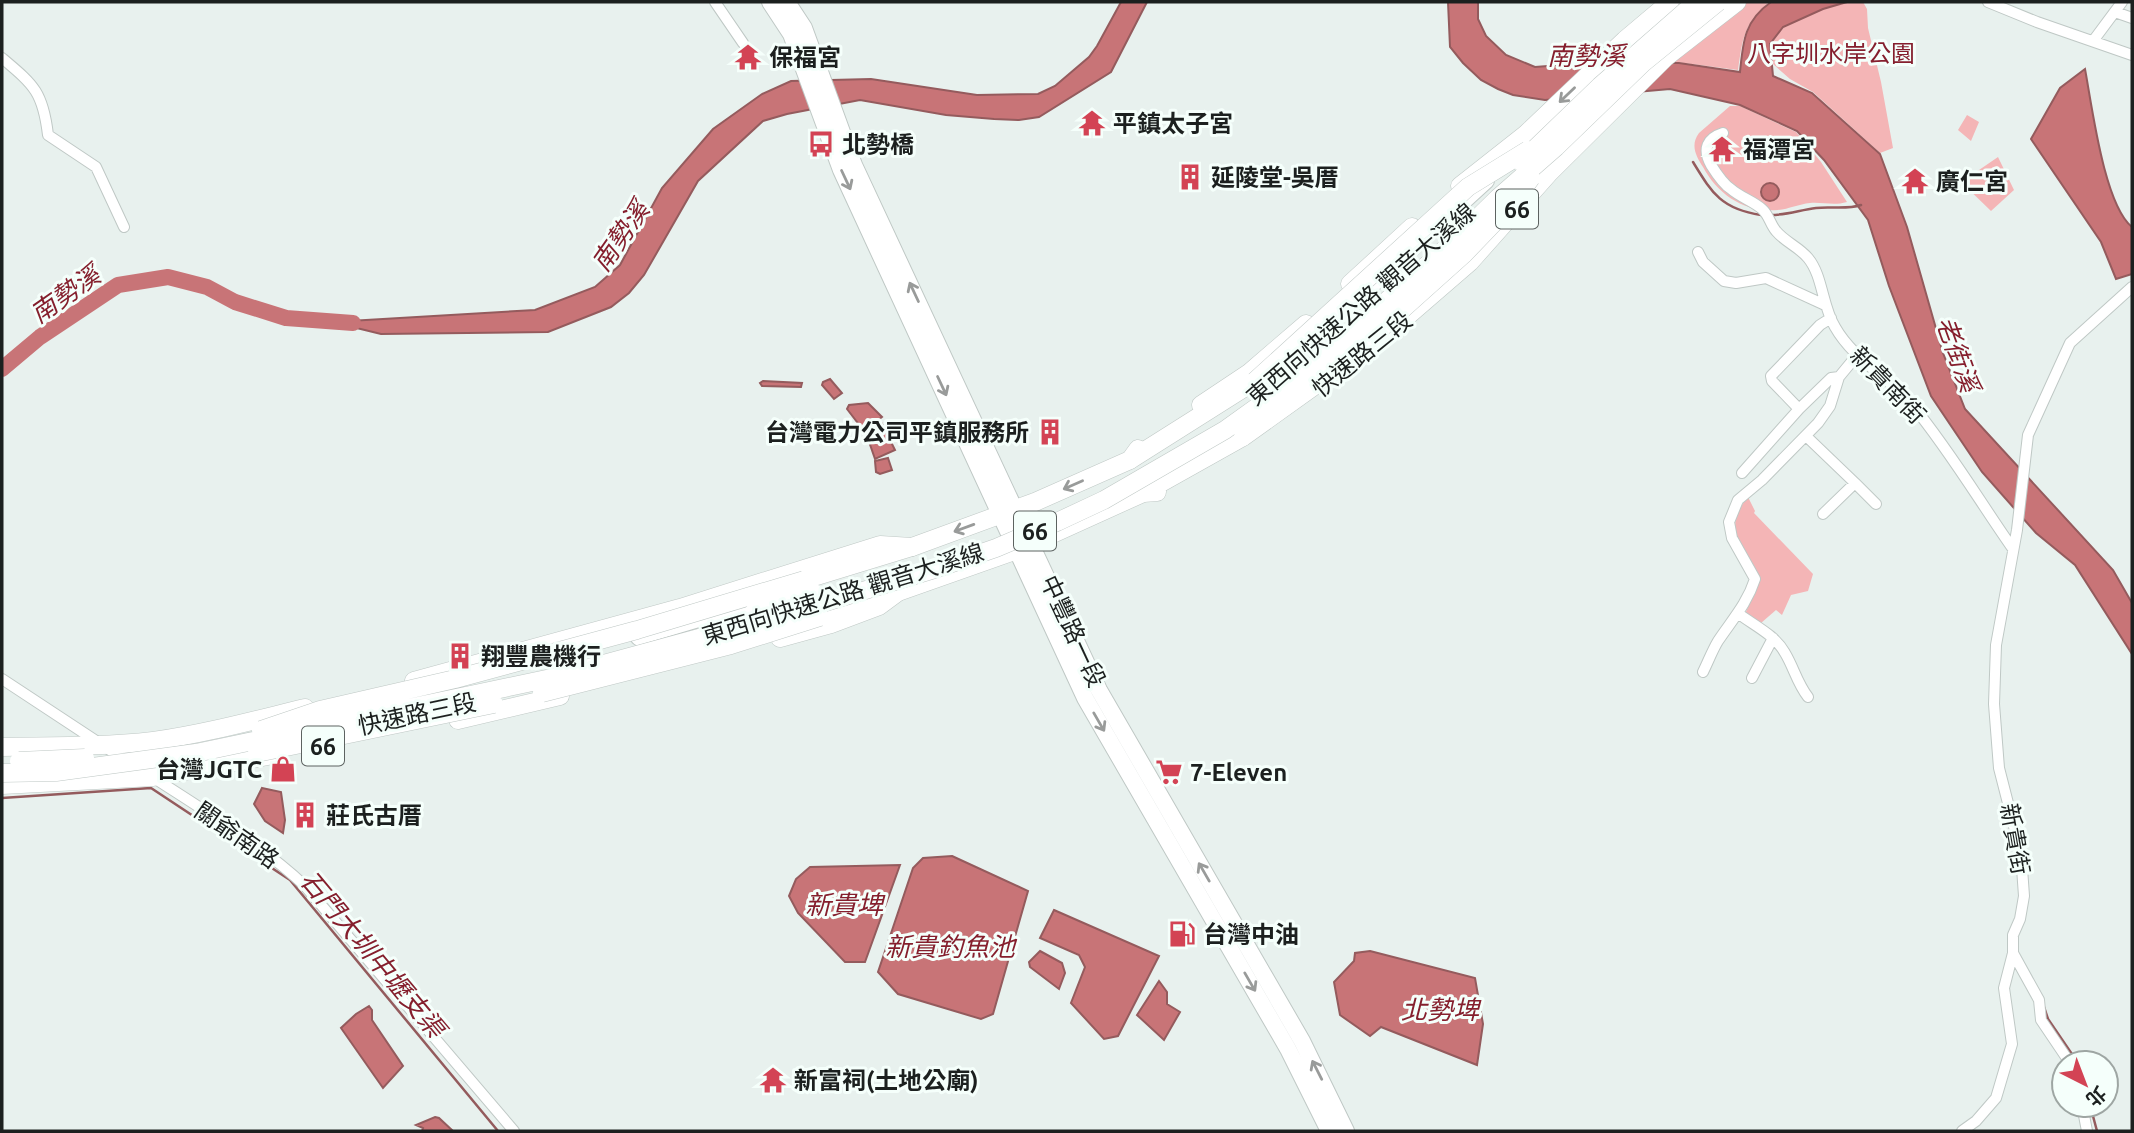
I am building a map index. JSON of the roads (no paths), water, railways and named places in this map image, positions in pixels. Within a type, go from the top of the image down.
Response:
[{"type":"main road","points":[[769,2],[792,34],[812,70]]},
{"type":"main road","points":[[787,2],[804,27],[812,70]]},
{"type":"main road","name":"66","points":[[1526,134],[1670,2]]},
{"type":"main road","name":"東西向快速公路 觀音大溪線","points":[[2,773],[56,772],[196,753],[556,677],[780,617],[932,570],[1057,523],[1104,500],[1225,430],[1309,370],[1551,142],[1609,78],[1696,2]]},
{"type":"main road","name":"東西向快速公路 觀音大溪線","points":[[2,762],[129,756],[189,747],[495,685],[664,639],[951,550],[1010,530],[1107,488],[1205,432],[1266,391],[1309,357],[1551,142],[1718,2]]},
{"type":"main road","name":"快速路三段","points":[[153,777],[491,706],[831,624],[879,606],[898,592],[1024,546],[1143,493],[1160,492],[1236,449],[1302,404],[1425,293],[1470,262],[1550,172],[1665,58],[1737,2]]},
{"type":"main road","name":"中豐路一段","points":[[812,70],[828,114],[854,165],[1024,546],[1085,698],[1303,1041],[1346,1131]]},
{"type":"main road","name":"快速路三段","points":[[101,746],[154,741],[209,730],[415,680],[680,608],[880,545],[912,547],[1009,512],[1130,460],[1134,451],[1249,373],[1383,252],[1480,169],[1526,134]]},
{"type":"main road","points":[[1130,460],[1255,381],[1468,187],[1551,142]]},
{"type":"main road","points":[[1143,493],[1243,437],[1317,384],[1464,254],[1512,204],[1551,142]]},
{"type":"main road","points":[[243,736],[320,709],[455,679],[637,631],[912,547]]},
{"type":"main road","points":[[196,753],[226,759],[422,720],[619,674],[820,618],[898,592]]},
{"type":"main road","name":"66","points":[[2,747],[101,746]]},
{"type":"main road","name":"66","points":[[2,785],[153,777]]},
{"type":"main road","name":"中豐路一段","points":[[1181,847],[1289,1049],[1328,1131]]},
{"type":"street","points":[[715,2],[743,43]]},
{"type":"street","points":[[1988,2],[2132,55]]},
{"type":"street","points":[[2093,41],[2122,2]]},
{"type":"street","points":[[2115,12],[2132,18]]},
{"type":"street","points":[[2,58],[39,94],[45,108],[48,135],[96,167],[124,227]]},
{"type":"street","name":"新貴南街","points":[[1723,133],[1713,136],[1707,143],[1711,165],[1729,188],[1768,216],[1777,233],[1797,247],[1814,266],[1835,328],[1858,354],[1910,403],[1934,432],[2013,549]]},
{"type":"street","name":"快速路三段","points":[[1130,460],[1148,457],[1252,393],[1486,183],[1526,134]]},
{"type":"street","points":[[1383,252],[1425,293]]},
{"type":"street","points":[[1698,252],[1703,262],[1724,281],[1736,283],[1766,278],[1825,305]]},
{"type":"street","name":"新貴街","points":[[1962,1131],[1976,1121],[1996,1098],[2012,1044],[2004,988],[2013,953],[2013,935],[2020,919],[2024,896],[2021,854],[1999,768],[1994,704],[1996,645],[2017,530],[2028,435],[2070,343],[2132,287]]},
{"type":"street","points":[[1799,409],[1772,381],[1771,376],[1820,325],[1831,318]]},
{"type":"street","points":[[1703,671],[1717,643],[1739,614],[1755,579],[1732,538],[1729,522],[1738,500],[1806,436],[1830,406],[1839,377],[1858,354]]},
{"type":"street","points":[[1742,472],[1799,409],[1831,378],[1839,377]]},
{"type":"street","points":[[1806,436],[1876,504]]},
{"type":"street","points":[[1823,514],[1854,482]]},
{"type":"street","name":"快速路三段","points":[[209,730],[220,735],[485,680],[685,626],[879,562],[912,547]]},
{"type":"street","points":[[680,608],[692,656]]},
{"type":"street","points":[[1739,614],[1773,638],[1785,653],[1808,697]]},
{"type":"street","points":[[1752,678],[1773,638]]},
{"type":"street","points":[[480,662],[491,706]]},
{"type":"street","name":"關爺南路","points":[[2,679],[101,746],[153,777],[291,873],[514,1131]]},
{"type":"street","points":[[2013,953],[2039,1000],[2041,1020],[2061,1049]]},
{"type":"water","points":[[1121,2],[1147,2],[1111,72],[1039,117],[1019,120],[946,115],[860,100],[763,121],[698,181],[644,275],[629,293],[611,307],[548,332],[381,334],[332,322],[535,310],[595,287],[620,265],[662,188],[713,129],[762,94],[791,81],[871,79],[977,95],[1038,94],[1055,86],[1089,57]]},
{"type":"water","points":[[1448,2],[1478,2],[1478,19],[1486,36],[1506,55],[1535,67],[1586,63],[1679,63],[1740,72],[1746,33],[1755,17],[1771,2],[1847,2],[1823,9],[1783,27],[1770,44],[1773,76],[1812,93],[1880,154],[1907,227],[1943,353],[1965,409],[2113,570],[2132,603],[2132,654],[2075,565],[2036,533],[1982,472],[1931,396],[1889,286],[1868,220],[1824,160],[1797,131],[1740,105],[1670,89],[1545,100],[1513,95],[1481,80],[1450,47]]},
{"type":"water","points":[[2085,69],[2107,177],[2122,215],[2132,227],[2132,274],[2116,279],[2101,242],[2031,139],[2060,88]]},
{"type":"water","points":[[1766,183],[1774,183],[1779,192],[1777,199],[1766,201],[1761,196],[1761,188]]},
{"type":"water","points":[[830,379],[842,393],[834,399],[822,385]]},
{"type":"water","points":[[760,383],[802,383],[801,387],[762,386]]},
{"type":"water","points":[[868,403],[882,417],[864,431],[847,409],[849,405]]},
{"type":"water","points":[[882,424],[895,450],[875,459],[866,433]]},
{"type":"water","points":[[888,458],[892,470],[880,474],[876,472],[875,461]]},
{"type":"water","points":[[262,788],[281,792],[285,820],[283,833],[265,821],[254,804]]},
{"type":"water","name":"新貴釣魚池","points":[[952,856],[1028,891],[993,1014],[981,1019],[898,994],[878,972],[913,868],[923,858]]},
{"type":"water","name":"新貴埤","points":[[900,865],[865,962],[845,962],[798,913],[789,896],[796,879],[810,867]]},
{"type":"water","points":[[1054,910],[1159,956],[1118,1036],[1104,1039],[1071,1003],[1085,967],[1079,955],[1040,938]]},
{"type":"water","points":[[1040,951],[1062,963],[1065,973],[1059,989],[1030,967],[1029,962]]},
{"type":"water","name":"北勢埤","points":[[1370,951],[1475,978],[1483,1024],[1477,1065],[1381,1027],[1370,1036],[1340,1015],[1334,982],[1354,961],[1355,953]]},
{"type":"water","points":[[1159,981],[1167,992],[1167,1004],[1180,1012],[1164,1040],[1137,1015]]},
{"type":"water","points":[[369,1006],[372,1020],[403,1066],[383,1088],[341,1028]]},
{"type":"water","points":[[435,1117],[453,1131],[422,1131],[423,1128],[416,1125]]},
{"type":"waterway","points":[[1693,162],[1719,198],[1736,209],[1761,215]]},
{"type":"waterway","points":[[1771,215],[1861,205]]},
{"type":"waterway","name":"南勢溪","points":[[2,369],[40,337],[118,285],[168,277],[207,287],[235,302],[286,318],[353,323]]},
{"type":"waterway","name":"石門大圳中壢支渠","points":[[2,798],[151,788],[290,880],[498,1131]]},
{"type":"waterway","points":[[2044,1007],[2048,1019],[2068,1049]]},
{"type":"waterway","points":[[2094,1119],[2097,1131]]},
{"type":"place","name":"保福宮","points":[[748,57]]},
{"type":"place","name":"平鎮太子宮","points":[[1092,123]]},
{"type":"place","name":"北勢橋","points":[[821,144]]},
{"type":"place","name":"福潭宮","points":[[1722,149]]},
{"type":"place","name":"延陵堂-吳厝","points":[[1190,177]]},
{"type":"place","name":"廣仁宮","points":[[1915,181]]},
{"type":"place","name":"台灣電力公司平鎮服務所","points":[[1050,432]]},
{"type":"place","name":"翔豐農機行","points":[[460,656]]},
{"type":"place","name":"台灣JGTC","points":[[283,769]]},
{"type":"place","name":"7-Eleven","points":[[1169,772]]},
{"type":"place","name":"莊氏古厝","points":[[305,815]]},
{"type":"place","name":"台灣中油","points":[[1182,934]]},
{"type":"place","name":"新富祠(土地公廟)","points":[[773,1080]]},
{"type":"park label","name":"八字圳水岸公園","points":[[1831,53]]},
{"type":"water label","name":"老街溪","points":[[1958,354]]}]
